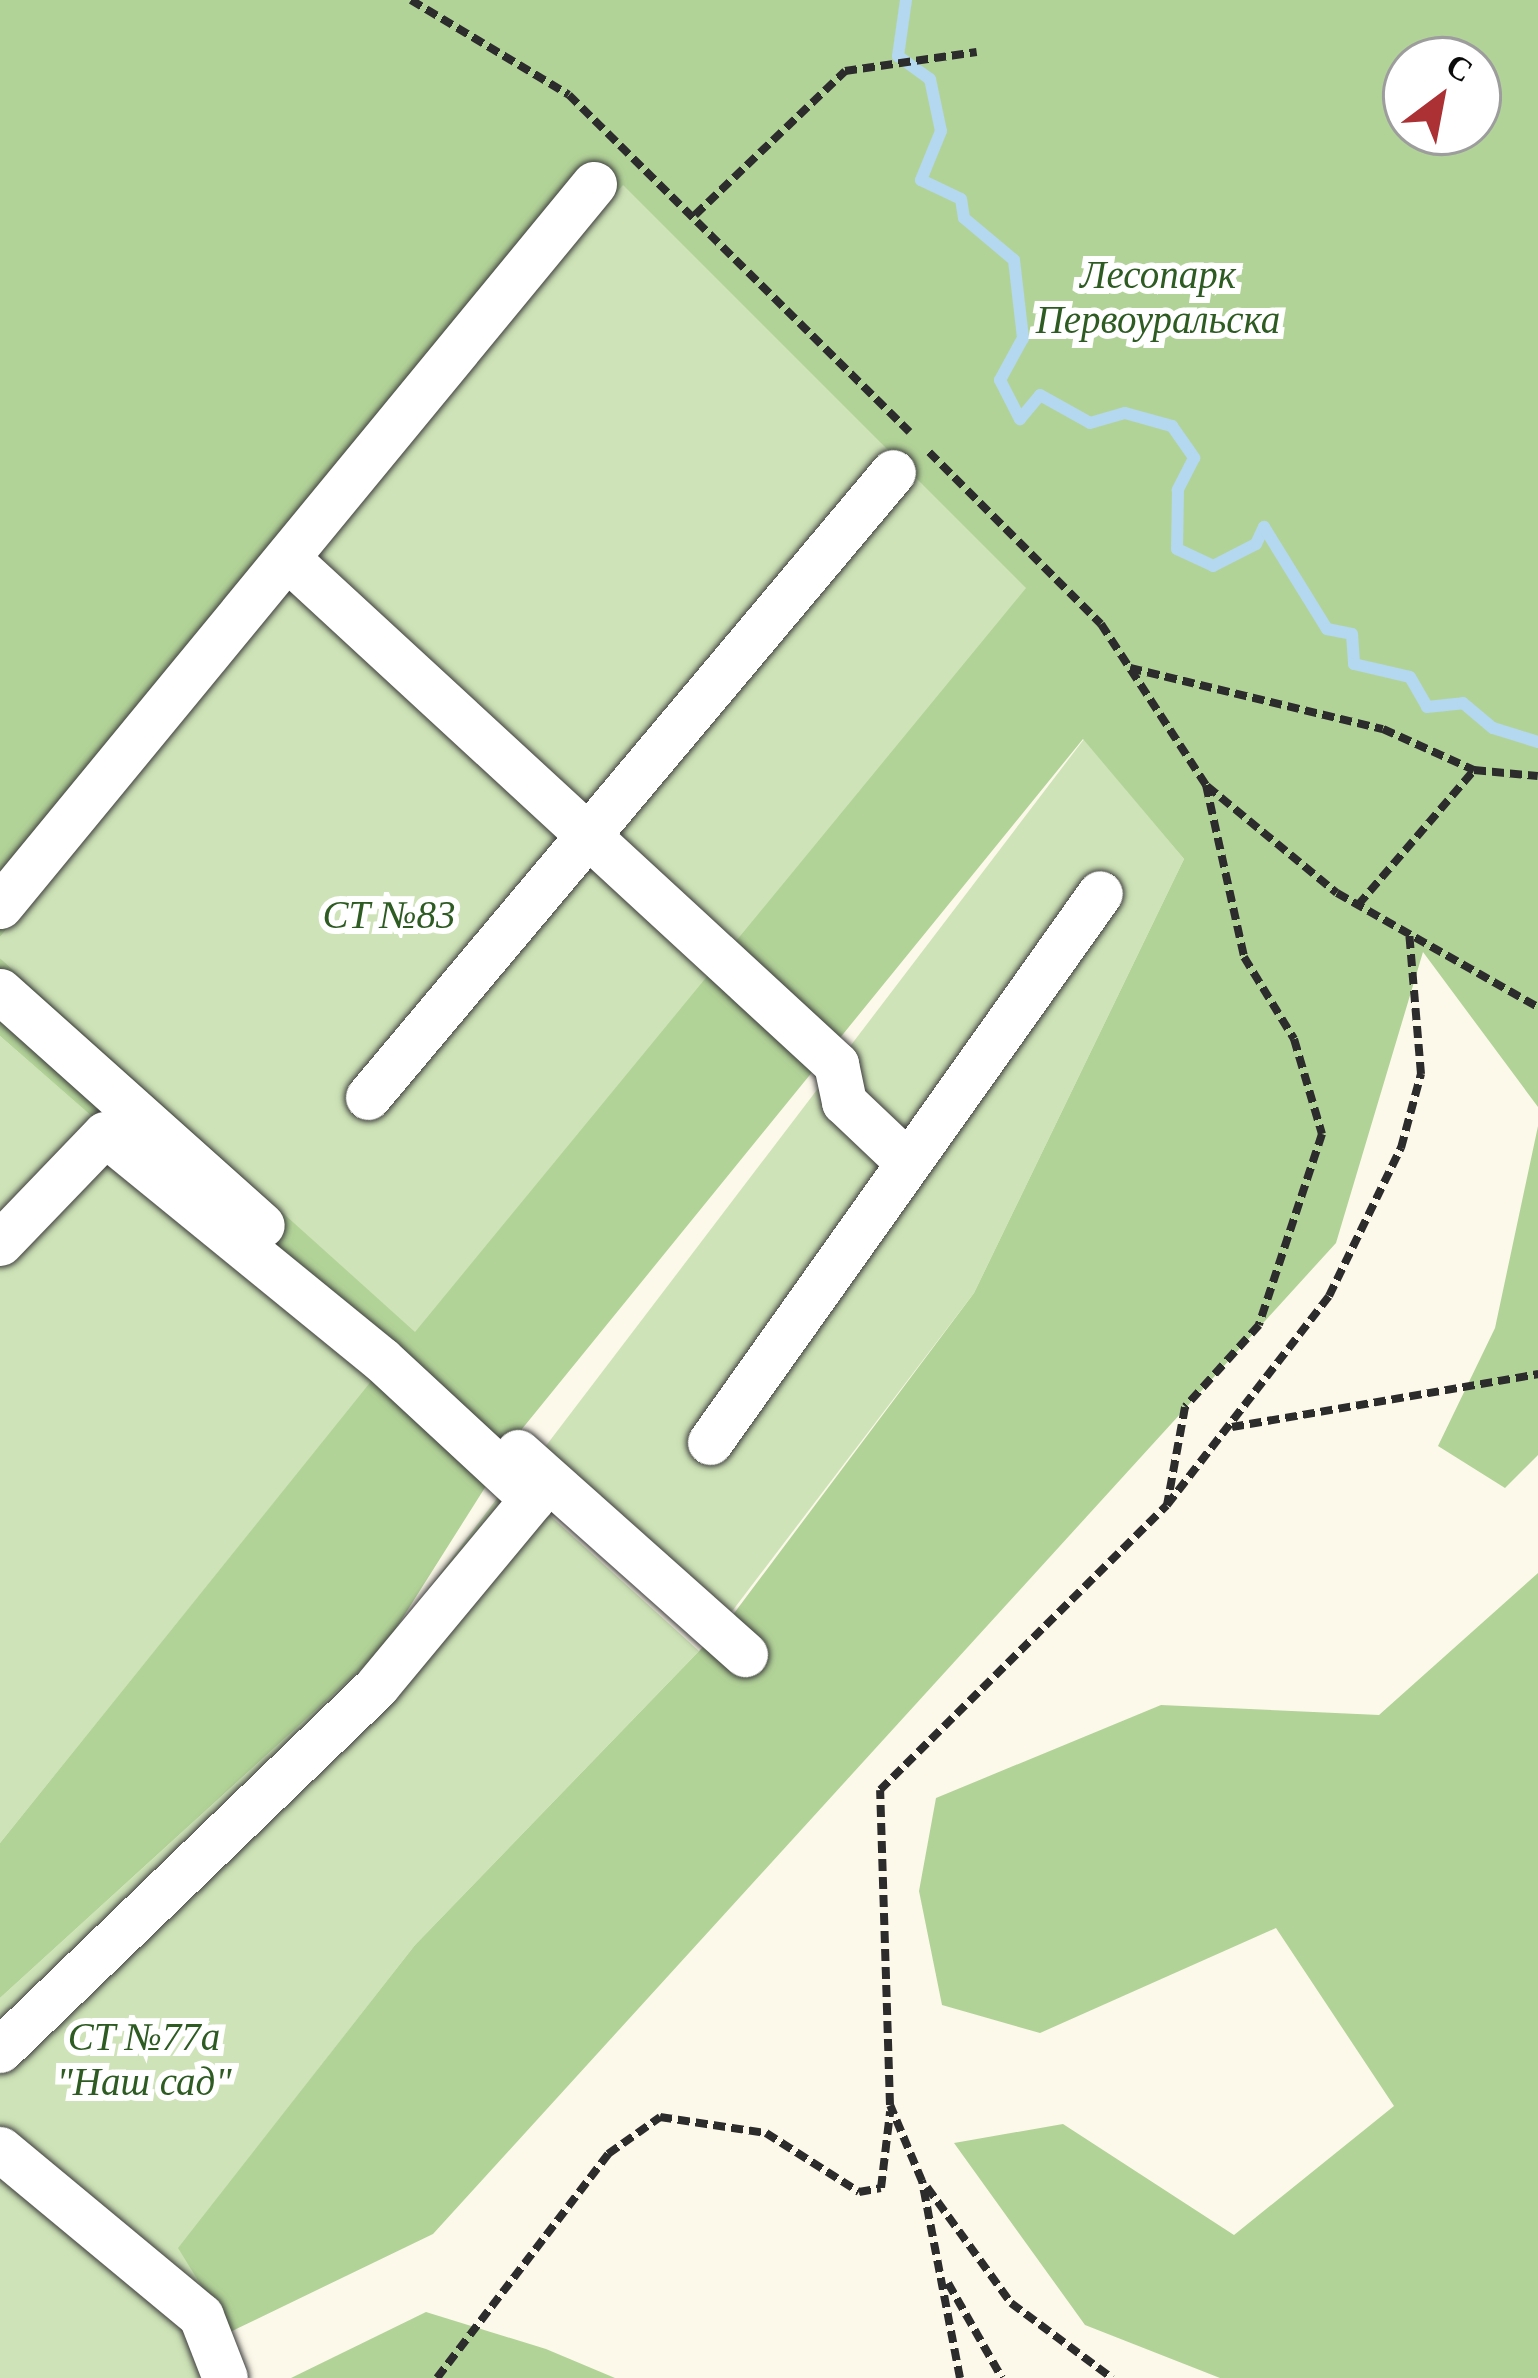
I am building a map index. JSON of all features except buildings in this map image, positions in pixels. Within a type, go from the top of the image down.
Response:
[{"type":"street","points":[[0,906],[594,184]]},
{"type":"street","points":[[368,1097],[893,472]]},
{"type":"street","points":[[286,558],[836,1064],[844,1102],[903,1158]]},
{"type":"street","points":[[710,1442],[903,1158],[1100,893]]},
{"type":"street","points":[[0,991],[745,1654]]},
{"type":"street","points":[[0,1243],[105,1134],[381,1359],[532,1499],[377,1686],[0,2050]]},
{"type":"street","points":[[0,2149],[201,2316],[225,2378]]},
{"type":"path","points":[[411,0],[569,95],[694,215],[1101,624],[1206,785],[1254,834],[1358,905],[1538,1007]]},
{"type":"path","points":[[694,215],[845,71],[976,52]]},
{"type":"path","points":[[1129,668],[1383,729],[1474,770],[1538,776]]},
{"type":"path","points":[[1358,905],[1474,770]]},
{"type":"path","points":[[1166,1505],[1185,1407],[1259,1325],[1322,1134],[1294,1039],[1244,957],[1206,785]]},
{"type":"path","points":[[437,2378],[608,2154],[660,2117],[766,2133],[859,2192],[880,2188],[890,2104],[880,1790],[1166,1505],[1232,1427],[1329,1296],[1401,1148],[1420,1074],[1409,932]]},
{"type":"path","points":[[1232,1427],[1538,1374]]},
{"type":"path","points":[[890,2104],[922,2181],[960,2378]]},
{"type":"path","points":[[922,2181],[1011,2303],[1112,2378]]},
{"type":"path","points":[[942,2271],[1002,2378]]},
{"type":"green space","name":"Лесопарк Первоуральска","points":[[0,0],[1538,0],[1538,1107],[1423,952],[1336,1243],[433,2234],[230,2332],[178,2248],[415,1945],[729,1620],[974,1293],[1184,859],[1083,739],[522,1429],[383,1649],[0,1998],[0,1843],[381,1369],[0,1036],[0,958],[415,1332],[1026,588],[623,185],[0,937]]},
{"type":"green space","name":"СТ №83","points":[[623,184],[1027,588],[415,1333],[0,958],[0,937]]},
{"type":"green space","points":[[1084,739],[1184,859],[974,1293],[711,1639],[526,1472]]},
{"type":"green space","points":[[0,1036],[382,1369],[0,1843]]},
{"type":"green space","points":[[1538,1126],[1538,1455],[1505,1488],[1438,1446],[1495,1328]]},
{"type":"green space","name":"СТ №77а \"Наш сад\"","points":[[511,1480],[699,1651],[415,1945],[179,2248],[230,2332],[199,2378],[0,2378],[0,1998],[383,1649]]},
{"type":"green space","points":[[1538,1573],[1538,2378],[1220,2378],[1085,2325],[954,2143],[1063,2124],[1234,2235],[1394,2106],[1276,1928],[1040,2033],[942,2005],[919,1891],[936,1798],[1161,1705],[1379,1715]]},
{"type":"green space","points":[[426,2312],[546,2349],[615,2378],[291,2378]]},
{"type":"waterway","points":[[906,0],[898,56],[930,79],[941,131],[921,180],[961,199],[964,218],[1014,260],[1023,338],[1000,380],[1020,419],[1040,395],[1090,423],[1125,413],[1172,426],[1194,458],[1178,490],[1177,549],[1213,566],[1256,544],[1264,527],[1327,629],[1352,634],[1354,664],[1410,677],[1427,707],[1463,703],[1493,728],[1538,742]]}]
